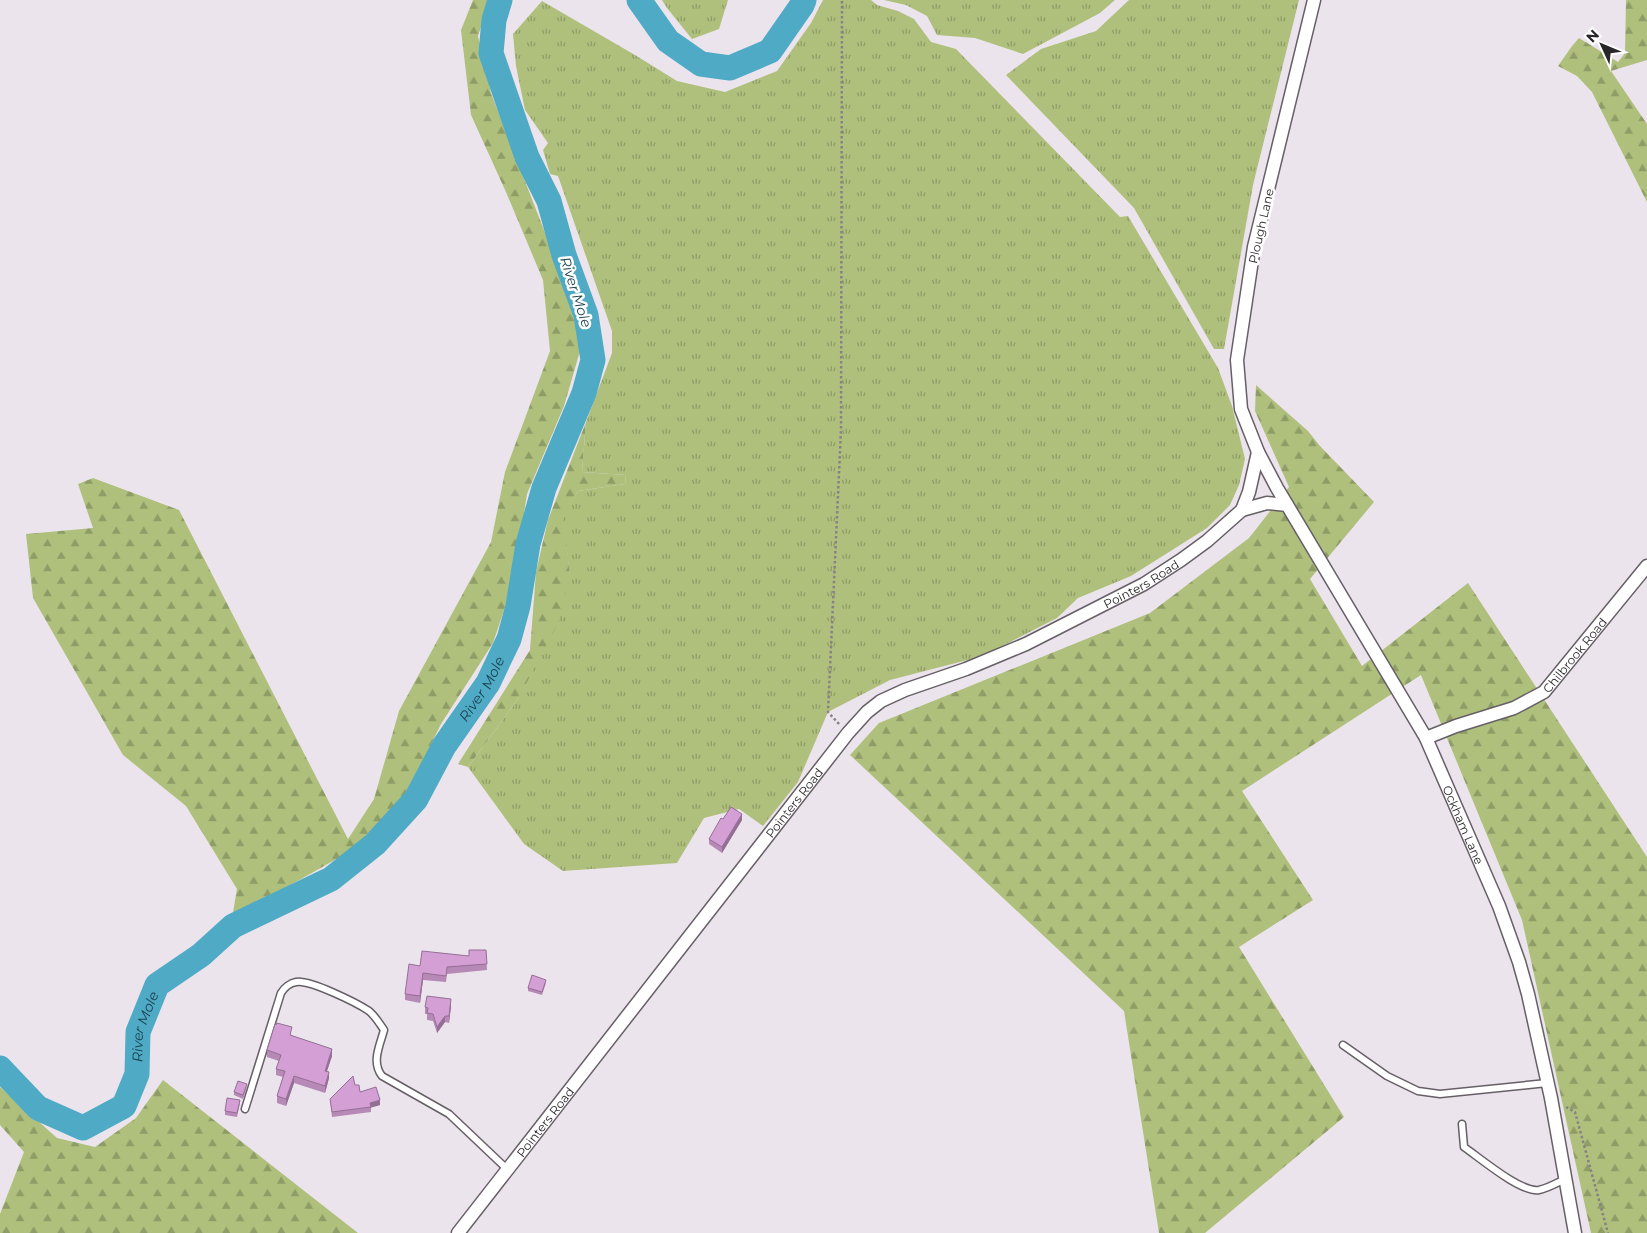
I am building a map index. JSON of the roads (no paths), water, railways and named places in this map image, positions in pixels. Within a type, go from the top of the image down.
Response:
[{"type":"street","name":"Plough Lane","points":[[1258,452],[1241,408],[1237,360],[1254,247],[1314,0]]},
{"type":"street","name":"Ockham Lane","points":[[1258,452],[1287,505],[1426,738],[1499,906],[1528,994],[1551,1098],[1575,1233]]},
{"type":"street","points":[[1242,510],[1258,452]]},
{"type":"street","name":"Pointers Road","points":[[458,1233],[848,733],[867,712],[881,701],[905,690],[966,669],[1026,644],[1144,584],[1207,541],[1242,510],[1267,503],[1287,505]]},
{"type":"street","name":"Chilbrook Road","points":[[1426,738],[1456,726],[1514,708],[1544,692],[1647,566]]},
{"type":"lane","points":[[245,1108],[281,993],[294,982],[307,982],[371,1012],[384,1030],[376,1064],[382,1076],[450,1114],[507,1169]]},
{"type":"lane","points":[[1343,1045],[1387,1076],[1418,1090],[1440,1094],[1547,1083]]},
{"type":"lane","points":[[1462,1124],[1464,1148],[1520,1186],[1539,1190],[1565,1179]]},
{"type":"waterway","name":"River Mole","points":[[0,1068],[38,1108],[83,1128],[124,1106],[137,1074],[138,1032],[157,985],[201,955],[233,926],[331,879],[375,844],[416,799],[444,746],[488,683],[509,639],[518,606],[528,544],[544,488],[584,393],[593,360],[586,315],[564,255],[549,201],[527,157],[491,53],[494,20],[500,0]]},
{"type":"waterway","name":"River Mole","points":[[639,0],[668,41],[701,64],[730,68],[770,51],[804,0]]}]
